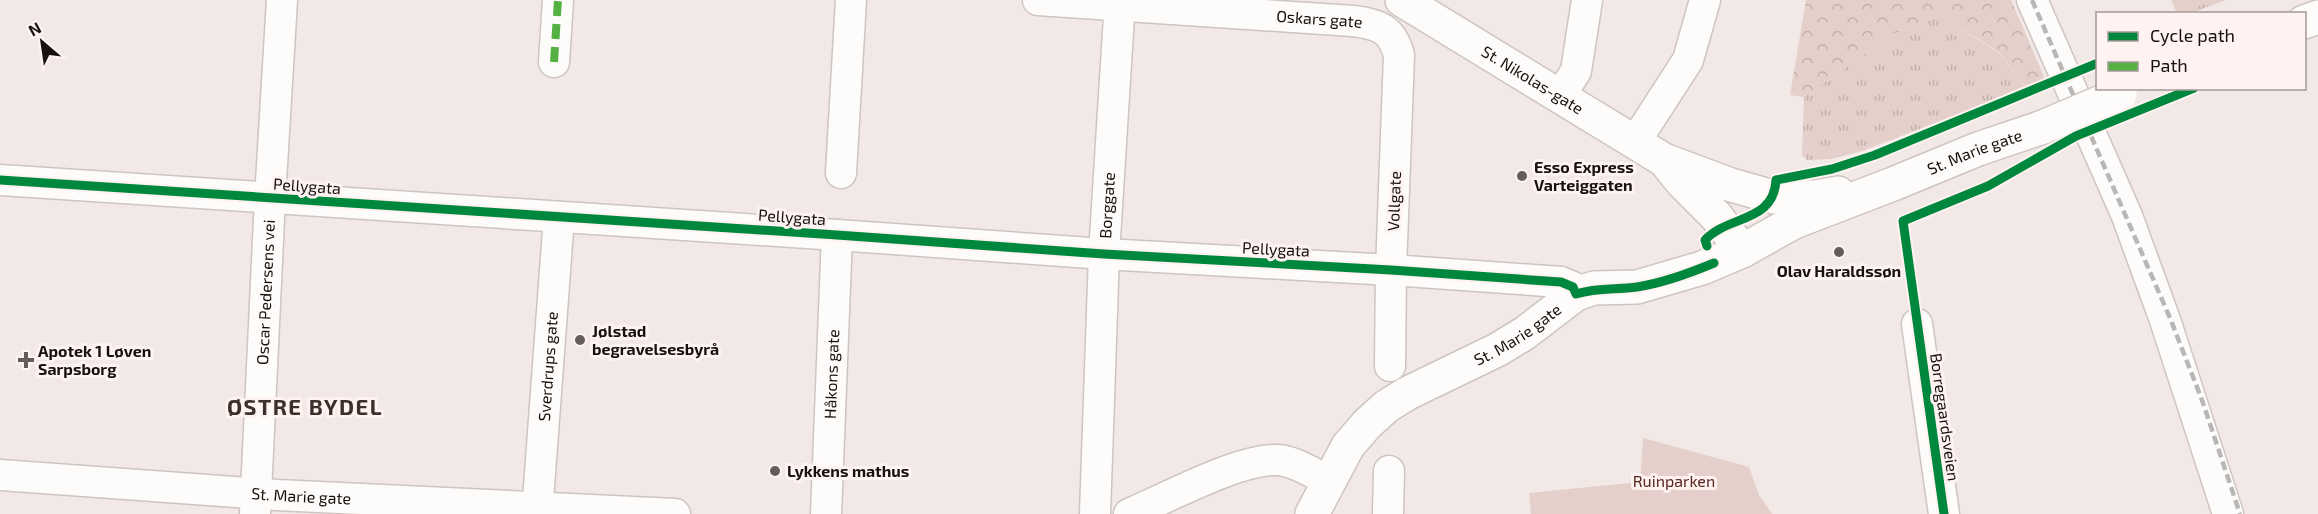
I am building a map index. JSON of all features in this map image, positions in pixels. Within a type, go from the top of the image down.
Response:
[{"type":"main road","name":"St. Nikolas-gate","points":[[1402,0],[1664,160],[1728,184],[1773,197],[1815,197],[1893,184]]},
{"type":"main road","name":"St. Marie gate","points":[[1312,514],[1348,446],[1387,406],[1408,393],[1497,350],[1525,333],[1576,294],[1594,288],[1637,287],[1667,280],[1742,251],[1794,222],[1978,149],[2043,127],[2127,91]]},
{"type":"main road","name":"St. Marie gate","points":[[1742,251],[1804,238],[1984,164],[2043,127]]},
{"type":"main road","name":"St. Nikolas-gate","points":[[1664,160],[1717,216],[1742,251]]},
{"type":"street","name":"Oscar Pedersens vei","points":[[256,503],[282,0]]},
{"type":"street","points":[[554,62],[558,0]]},
{"type":"street","points":[[841,173],[850,0]]},
{"type":"street","name":"Oskars gate","points":[[1038,0],[1120,3],[1353,21],[1371,23],[1384,28]]},
{"type":"street","points":[[1560,96],[1576,71],[1587,0]]},
{"type":"street","points":[[1635,142],[1666,98],[1688,60],[1705,0]]},
{"type":"street","points":[[2032,0],[2127,216],[2165,320],[2228,514]]},
{"type":"street","name":"Borggate","points":[[1095,514],[1104,254],[1120,3]]},
{"type":"street","name":"Vollgate","points":[[1384,28],[1395,40],[1400,55],[1391,270],[1390,366]]},
{"type":"street","name":"Pellygata","points":[[0,180],[1104,254],[1561,282],[1573,287],[1576,294]]},
{"type":"street","name":"Sverdrups gate","points":[[537,511],[559,217]]},
{"type":"street","name":"Håkons gate","points":[[826,514],[837,235]]},
{"type":"street","name":"Borregaardsveien","points":[[1917,324],[1944,514]]},
{"type":"street","points":[[1129,514],[1244,464],[1276,460],[1294,464],[1329,481]]},
{"type":"street","points":[[1388,514],[1389,471]]},
{"type":"street","name":"St. Marie gate","points":[[0,475],[256,503],[675,514]]},
{"type":"green space","points":[[1806,0],[2011,0],[2045,79],[2026,88],[2000,53],[1940,15],[1893,34],[1804,97],[1790,95]]},
{"type":"green space","points":[[2171,0],[2226,0],[2194,12],[2177,12]]},
{"type":"green space","points":[[1940,15],[2000,54],[2026,88],[1862,151],[1830,159],[1807,160],[1802,155],[1804,97],[1893,34]]},
{"type":"green space","name":"Ruinparken","points":[[1643,438],[1749,467],[1759,495],[1772,514],[1531,514],[1529,493],[1640,482]]},
{"type":"railway","points":[[2032,0],[2170,318],[2202,400],[2240,514]]},
{"type":"marked path","points":[[554,62],[558,0]]},
{"type":"cycle path","points":[[1707,246],[1705,240],[1715,232],[1748,217],[1767,204],[1773,194],[1776,180],[1832,169],[1875,155],[2096,64]]},
{"type":"cycle path","points":[[1944,514],[1903,221],[1988,186],[2076,136],[2189,90]]},
{"type":"cycle path","points":[[0,180],[1104,254],[1561,282],[1573,287],[1576,294],[1592,290],[1647,285],[1714,263]]},
{"type":"place","name":"Esso Express Varteiggaten","points":[[1522,176]]},
{"type":"place","name":"Olav Haraldssøn","points":[[1839,252]]},
{"type":"place","name":"Jølstad begravelsesbyrå","points":[[580,340]]},
{"type":"place","name":"Apotek 1 Løven Sarpsborg","points":[[26,360]]},
{"type":"place","name":"Lykkens mathus","points":[[775,471]]},
{"type":"district","name":"ØSTRE BYDEL","points":[[305,407]]}]
